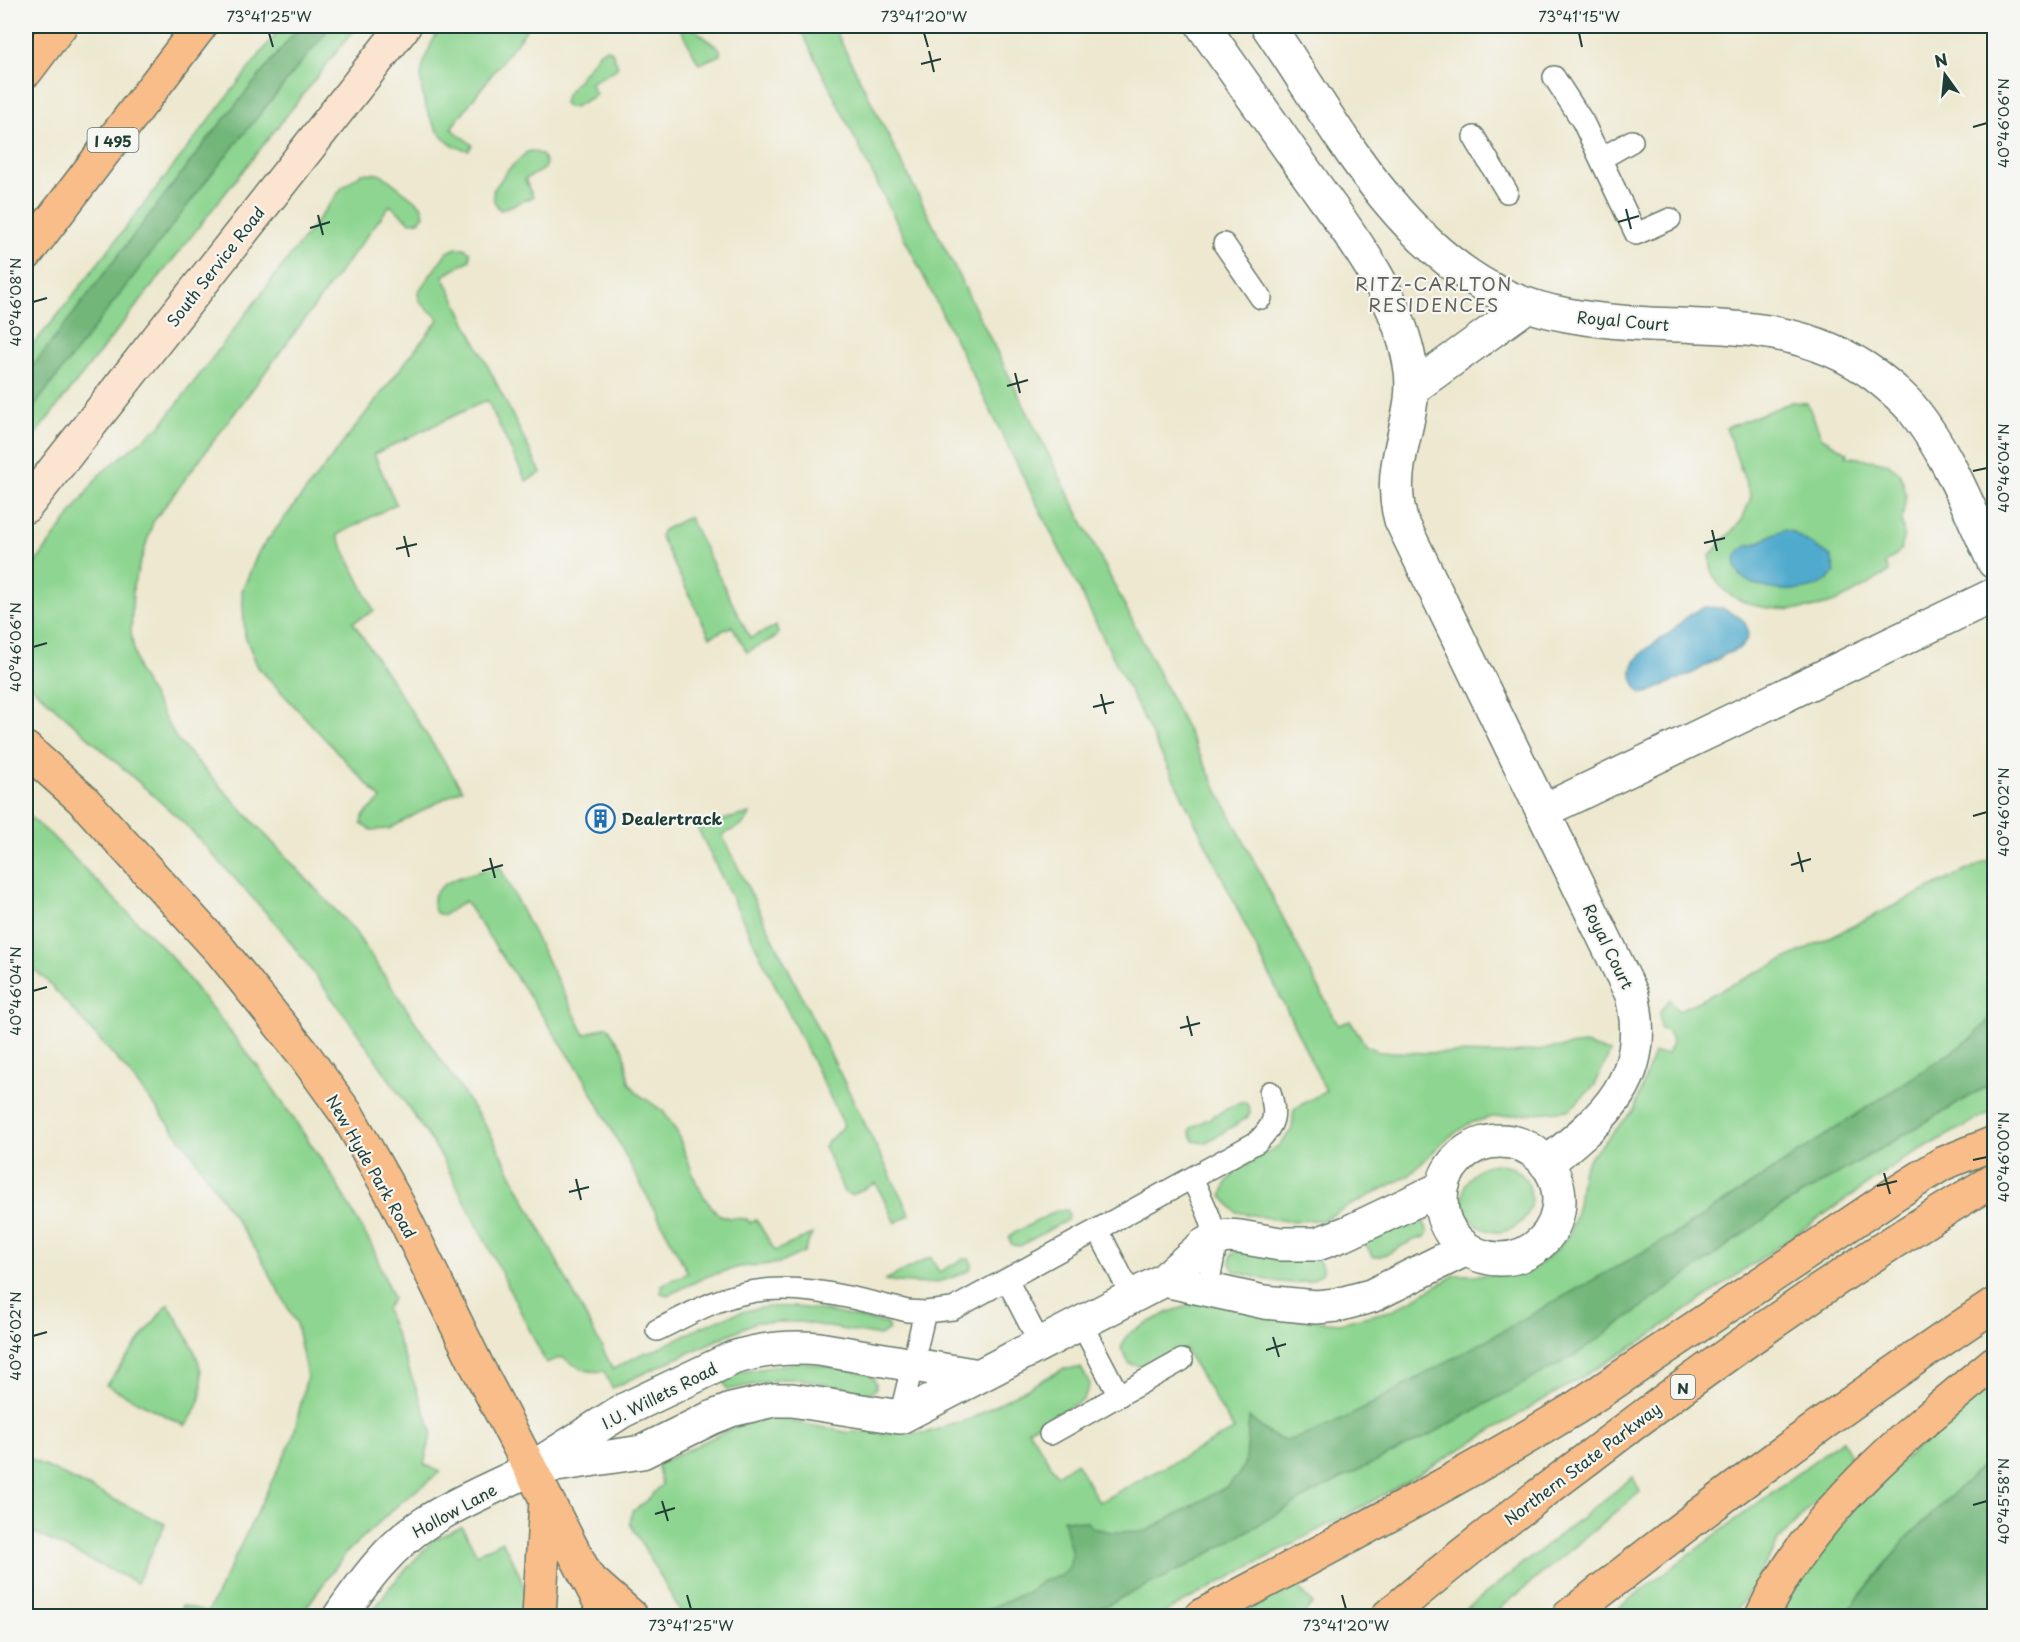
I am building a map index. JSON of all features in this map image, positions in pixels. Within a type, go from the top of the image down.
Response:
[{"type":"main road","points":[[26,71],[60,26]]},
{"type":"main road","name":"I 495","points":[[26,254],[200,26]]},
{"type":"main road","name":"South Service Road","points":[[26,506],[404,26]]},
{"type":"main road","name":"New Hyde Park Road","points":[[26,749],[82,799],[220,950],[302,1052],[348,1116],[397,1203],[477,1366],[608,1617]]},
{"type":"main road","points":[[1201,1617],[1531,1436],[1780,1269],[1942,1164],[1995,1143]]},
{"type":"main road","name":"Northern State Parkway","points":[[1388,1617],[1540,1494],[1750,1338],[1995,1180]]},
{"type":"main road","points":[[1569,1617],[1755,1472],[1842,1409],[1995,1305]]},
{"type":"main road","points":[[1762,1617],[1783,1578],[1836,1507],[1912,1434],[1995,1363]]},
{"type":"main road","points":[[538,1617],[546,1500]]},
{"type":"main road","points":[[588,1578],[631,1617]]},
{"type":"street","name":"Royal Court","points":[[1203,26],[1368,260],[1400,323],[1409,356],[1413,388],[1411,409],[1397,467],[1396,502],[1401,520],[1626,980],[1634,1003],[1637,1027],[1630,1068],[1617,1099],[1591,1127],[1546,1164]]},
{"type":"street","name":"Royal Court","points":[[1268,26],[1327,117],[1399,214],[1428,244],[1467,275],[1491,289],[1528,304],[1583,318],[1613,322],[1760,330],[1820,345],[1844,356],[1887,384],[1915,411],[1945,461],[1995,562]]},
{"type":"street","points":[[1413,388],[1528,304]]},
{"type":"street","points":[[1543,811],[1995,595]]},
{"type":"street","points":[[1503,1141],[1516,1143],[1529,1149],[1546,1164],[1556,1184],[1558,1210],[1555,1224],[1537,1247],[1514,1258],[1488,1258],[1466,1249],[1456,1240],[1445,1222],[1441,1198],[1444,1177],[1462,1153],[1487,1143],[1503,1141]]},
{"type":"street","points":[[531,1469],[642,1452],[731,1410],[774,1400],[792,1400],[900,1417],[1164,1280],[1204,1245],[1215,1239],[1228,1236],[1280,1244],[1317,1244],[1341,1236],[1442,1188]]},
{"type":"street","points":[[1164,1280],[1293,1306],[1337,1305],[1371,1296],[1466,1249]]},
{"type":"street","name":"I.U. Willets Road","points":[[531,1469],[622,1411],[733,1358],[751,1352],[797,1347],[979,1376]]},
{"type":"street","name":"Hollow Lane","points":[[340,1617],[373,1572],[405,1538],[427,1522],[531,1469]]},
{"type":"lane","points":[[1554,77],[1583,122],[1602,158],[1636,234],[1670,219]]},
{"type":"lane","points":[[1474,137],[1506,192]]},
{"type":"lane","points":[[1602,158],[1632,141]]},
{"type":"lane","points":[[1224,244],[1261,298]]},
{"type":"lane","points":[[657,1330],[722,1299],[763,1290],[805,1290],[908,1311],[953,1309],[1257,1142],[1272,1126],[1274,1117],[1270,1092]]},
{"type":"lane","points":[[1192,1178],[1207,1212],[1215,1239],[1207,1290]]},
{"type":"lane","points":[[1098,1230],[1132,1297]]},
{"type":"lane","points":[[1007,1280],[1041,1344]]},
{"type":"lane","points":[[900,1417],[925,1312]]},
{"type":"lane","points":[[1081,1323],[1119,1396]]},
{"type":"lane","points":[[1050,1434],[1182,1360]]},
{"type":"green space","points":[[282,26],[357,26],[26,446],[26,352],[54,320]]},
{"type":"green space","points":[[300,26],[331,26],[210,176],[26,417],[26,375],[207,140]]},
{"type":"green space","points":[[442,26],[529,26],[451,128],[472,145],[469,150],[448,142],[440,134],[433,124],[424,101],[421,78],[423,66]]},
{"type":"green space","points":[[679,26],[690,26],[720,49],[720,55],[699,64]]},
{"type":"green space","points":[[799,26],[833,26],[1338,1025],[1350,1021],[1365,1045],[1379,1052],[1505,1054],[1585,1044],[1610,1052],[1595,1085],[1569,1110],[1492,1117],[1470,1123],[1444,1141],[1410,1175],[1322,1220],[1286,1221],[1236,1212],[1222,1196],[1227,1182],[1239,1169],[1280,1145],[1292,1129],[1294,1109],[1326,1091],[1202,836]]},
{"type":"green space","points":[[605,49],[611,50],[618,66],[615,70],[590,83],[596,95],[574,107],[567,107],[564,103],[566,95],[600,52]]},
{"type":"green space","points":[[532,151],[542,155],[546,163],[544,169],[525,179],[533,197],[500,210],[494,201],[493,191],[507,171],[527,152]]},
{"type":"green space","points":[[362,173],[381,174],[421,205],[424,215],[419,221],[410,222],[390,205],[153,522],[133,586],[131,634],[138,671],[178,741],[353,929],[490,1133],[613,1369],[717,1320],[760,1308],[808,1308],[887,1324],[889,1330],[880,1336],[801,1322],[756,1322],[612,1388],[604,1371],[587,1370],[562,1357],[546,1363],[440,1154],[360,1036],[280,928],[185,824],[29,684],[26,678],[26,657],[31,653],[26,644],[26,576],[100,474],[162,424],[342,188]]},
{"type":"green space","points":[[456,248],[464,248],[470,252],[470,260],[443,276],[541,473],[526,481],[487,400],[374,454],[396,504],[337,535],[374,611],[353,622],[462,789],[389,829],[371,830],[361,824],[363,816],[381,799],[258,667],[245,636],[242,591],[259,551],[439,319],[419,301],[418,292],[446,253]]},
{"type":"green space","points":[[1792,402],[1807,403],[1822,438],[1848,453],[1846,456],[1887,463],[1899,472],[1906,495],[1902,521],[1904,538],[1901,549],[1885,563],[1889,572],[1854,593],[1818,607],[1768,608],[1736,598],[1723,589],[1714,577],[1710,555],[1742,520],[1751,497],[1726,428]]},
{"type":"green space","points":[[689,517],[750,638],[776,626],[778,633],[776,637],[747,652],[732,626],[710,637],[660,536],[663,530]]},
{"type":"green space","points":[[750,813],[743,824],[722,835],[910,1215],[895,1223],[876,1183],[851,1195],[844,1192],[824,1146],[844,1125],[697,827]]},
{"type":"green space","points":[[26,814],[50,834],[169,954],[262,1072],[331,1174],[373,1248],[393,1299],[386,1309],[432,1431],[424,1464],[440,1472],[400,1503],[346,1553],[300,1616],[183,1616],[181,1605],[208,1612],[293,1438],[307,1376],[296,1323],[258,1253],[190,1151],[124,1067],[46,980],[26,962]]},
{"type":"green space","points":[[1994,857],[1994,1110],[1907,1157],[1639,1343],[1387,1493],[1158,1616],[683,1616],[630,1523],[632,1511],[662,1485],[657,1465],[732,1428],[771,1417],[845,1432],[925,1433],[970,1419],[1063,1369],[1081,1368],[1090,1384],[1083,1400],[1028,1429],[1057,1475],[1076,1462],[1099,1502],[1234,1430],[1185,1349],[1144,1367],[1130,1364],[1121,1348],[1129,1333],[1169,1312],[1203,1301],[1278,1318],[1339,1323],[1394,1310],[1455,1275],[1508,1275],[1538,1265],[1556,1251],[1570,1233],[1578,1205],[1582,1173],[1589,1158],[1634,1110],[1654,1053],[1667,1054],[1673,1040],[1667,1031],[1660,1029],[1660,1012],[1670,999],[1678,1011]]},
{"type":"green space","points":[[500,867],[585,1035],[607,1026],[624,1051],[629,1082],[637,1093],[663,1111],[677,1132],[696,1182],[706,1200],[718,1214],[729,1218],[747,1219],[750,1223],[756,1219],[775,1251],[812,1234],[804,1252],[780,1263],[740,1267],[708,1276],[668,1295],[661,1293],[661,1285],[688,1273],[583,1076],[465,901],[444,915],[436,913],[433,902],[436,893],[444,885],[466,875]]},
{"type":"green space","points":[[1994,1013],[1994,1082],[1781,1207],[1577,1354],[1437,1431],[1311,1494],[1191,1564],[1084,1616],[973,1616],[1027,1592],[1045,1579],[1061,1576],[1069,1567],[1072,1555],[1063,1519],[1087,1522],[1093,1528],[1112,1532],[1146,1531],[1228,1486],[1239,1474],[1246,1460],[1249,1417],[1271,1435],[1287,1440],[1319,1430],[1359,1411],[1677,1233],[1974,1037]]},
{"type":"green space","points":[[1245,1102],[1250,1112],[1247,1118],[1205,1143],[1194,1141],[1190,1132],[1191,1128],[1234,1105]]},
{"type":"green space","points":[[1497,1164],[1510,1167],[1521,1174],[1528,1185],[1531,1198],[1528,1211],[1521,1222],[1510,1229],[1497,1232],[1484,1229],[1473,1222],[1466,1211],[1463,1198],[1466,1185],[1473,1174],[1484,1167]]},
{"type":"green space","points":[[1058,1210],[1067,1210],[1069,1215],[1067,1220],[1020,1246],[1012,1245],[1009,1238],[1014,1233]]},
{"type":"green space","points":[[1420,1213],[1428,1232],[1425,1237],[1418,1238],[1387,1254],[1374,1257],[1365,1244],[1367,1238]]},
{"type":"green space","points":[[1238,1251],[1316,1258],[1323,1272],[1305,1282],[1293,1283],[1255,1277],[1234,1271],[1230,1263],[1231,1255]]},
{"type":"green space","points":[[931,1257],[939,1272],[963,1259],[969,1259],[972,1264],[970,1270],[937,1282],[919,1284],[885,1280]]},
{"type":"green space","points":[[169,1305],[190,1341],[200,1366],[202,1379],[197,1406],[185,1426],[106,1385]]},
{"type":"green space","points":[[801,1362],[871,1374],[876,1383],[876,1389],[869,1393],[799,1379],[782,1379],[727,1390],[722,1378],[730,1374]]},
{"type":"green space","points":[[1994,1383],[1994,1455],[1908,1537],[1843,1616],[1780,1616],[1788,1597],[1867,1490]]},
{"type":"green space","points":[[1842,1440],[1853,1462],[1781,1538],[1734,1616],[1610,1616],[1626,1602]]},
{"type":"green space","points":[[1994,1455],[1994,1616],[1843,1616],[1908,1537]]},
{"type":"green space","points":[[26,1457],[165,1524],[137,1583],[26,1529]]},
{"type":"green space","points":[[1633,1477],[1640,1492],[1491,1616],[1457,1616]]},
{"type":"green space","points":[[462,1527],[477,1554],[502,1541],[523,1586],[525,1616],[370,1616],[388,1589],[433,1540]]},
{"type":"green space","points":[[1297,1586],[1313,1604],[1302,1616],[1235,1616]]},
{"type":"water","points":[[1784,530],[1792,532],[1831,556],[1835,572],[1828,580],[1817,586],[1790,590],[1763,587],[1751,583],[1739,574],[1736,563],[1737,555],[1742,549]]},
{"type":"water","points":[[1705,607],[1722,608],[1741,618],[1746,625],[1748,636],[1744,644],[1695,672],[1647,693],[1641,693],[1634,682],[1632,673],[1638,657],[1671,632],[1686,617]]},
{"type":"place","name":"Dealertrack","points":[[600,818]]},
{"type":"district","name":"RITZ-CARLTON RESIDENCES","points":[[1434,293]]}]
